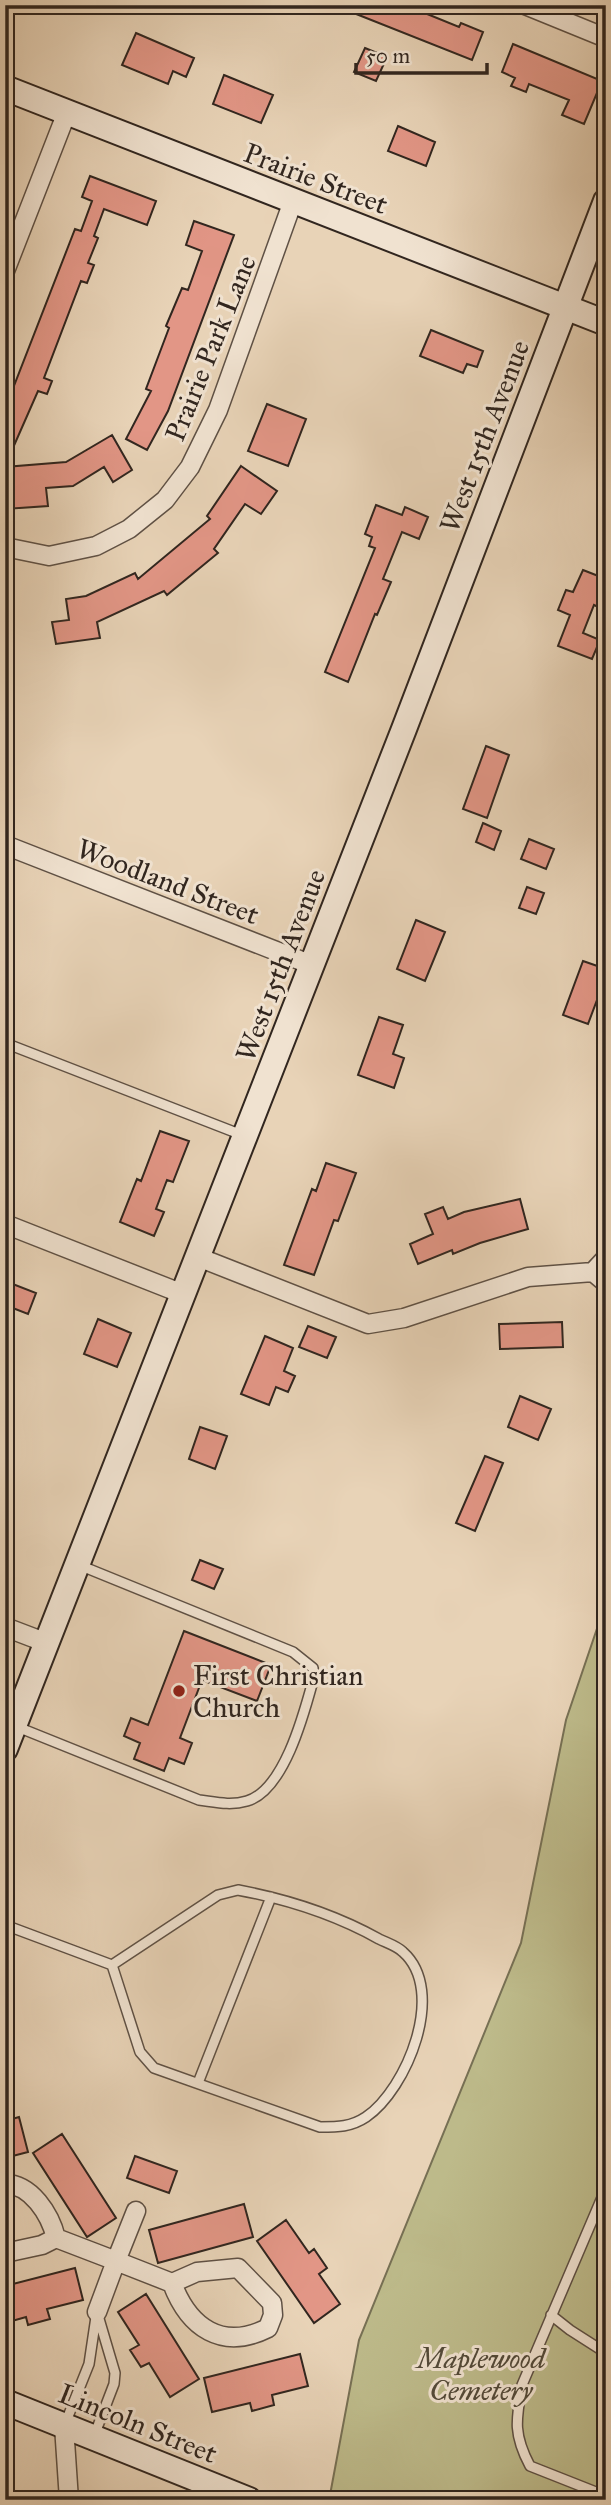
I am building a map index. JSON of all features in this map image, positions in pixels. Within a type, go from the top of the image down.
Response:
[{"type":"street","points":[[525,5],[606,38]]},
{"type":"street","name":"Prairie Street","points":[[5,88],[606,323]]},
{"type":"street","points":[[5,271],[67,112]]},
{"type":"street","name":"Prairie Park Lane","points":[[5,547],[49,556],[96,546],[129,529],[165,500],[190,467],[218,410],[293,201]]},
{"type":"street","name":"West 15th Avenue","points":[[5,1749],[312,965],[606,201]]},
{"type":"street","name":"Woodland Street","points":[[5,845],[312,965]]},
{"type":"street","points":[[5,1224],[183,1294]]},
{"type":"street","points":[[198,1257],[368,1324],[404,1318],[528,1277],[599,1278],[606,1258]]},
{"type":"street","points":[[5,1627],[47,1643]]},
{"type":"street","points":[[5,2184],[16,2184],[27,2189],[52,2223],[56,2238]]},
{"type":"street","points":[[97,2312],[136,2211]]},
{"type":"street","points":[[5,2253],[43,2245],[56,2238],[172,2283],[185,2309],[204,2329],[215,2335],[230,2338],[257,2334],[268,2328],[273,2315],[272,2303],[238,2268],[197,2272],[172,2283]]},
{"type":"street","name":"Lincoln Street","points":[[5,2402],[249,2500]]},
{"type":"street","points":[[64,2426],[69,2500]]},
{"type":"lane","points":[[5,1043],[245,1136]]},
{"type":"lane","points":[[15,1726],[199,1800],[229,1804],[250,1800],[268,1786],[295,1742],[314,1677],[313,1668],[293,1652],[77,1564]]},
{"type":"lane","points":[[238,1890],[271,1897],[355,1926],[402,1951],[416,1969],[424,1994],[419,2032],[395,2086],[368,2116],[348,2127],[320,2127],[154,2068],[139,2052],[112,1965],[218,1895],[238,1890]]},
{"type":"lane","points":[[198,2082],[271,1897]]},
{"type":"lane","points":[[5,1924],[112,1965]]},
{"type":"lane","points":[[606,2188],[522,2385],[516,2420],[520,2447],[530,2466],[606,2496]]},
{"type":"lane","points":[[64,2426],[89,2364],[97,2312]]},
{"type":"lane","points":[[93,2438],[114,2384],[115,2373],[97,2312]]},
{"type":"lane","points":[[551,2315],[606,2353]]},
{"type":"green space","name":"Maplewood Cemetery","points":[[606,1602],[606,2500],[342,2500],[330,2495],[359,2340],[521,1943],[566,1720]]},
{"type":"building","points":[[405,5],[459,27],[461,23],[483,32],[472,60],[336,6]]},
{"type":"building","points":[[136,33],[194,58],[186,77],[173,71],[168,84],[122,65]]},
{"type":"building","points":[[513,44],[602,81],[584,124],[562,115],[569,100],[529,84],[526,92],[511,86],[515,78],[502,72]]},
{"type":"building","points":[[365,48],[387,57],[376,81],[354,72]]},
{"type":"building","points":[[224,75],[273,95],[261,123],[213,104]]},
{"type":"building","points":[[398,126],[435,142],[426,166],[388,151]]},
{"type":"building","points":[[90,176],[156,201],[147,225],[104,209],[94,236],[98,238],[88,263],[94,265],[87,283],[81,281],[44,378],[52,381],[47,394],[38,391],[5,466],[5,409],[75,229],[81,231],[92,201],[82,197]]},
{"type":"building","points":[[194,221],[234,235],[168,411],[147,450],[126,439],[151,391],[146,389],[169,328],[166,326],[182,288],[188,290],[202,251],[186,245]]},
{"type":"building","points":[[431,330],[483,351],[477,367],[467,364],[463,373],[420,356]]},
{"type":"building","points":[[267,404],[306,419],[288,466],[248,451]]},
{"type":"building","points":[[112,435],[132,470],[113,482],[104,467],[73,486],[46,488],[48,506],[5,509],[5,467],[66,462]]},
{"type":"building","points":[[241,466],[277,491],[261,514],[245,504],[214,549],[218,553],[167,595],[164,591],[97,622],[100,638],[56,644],[52,622],[69,620],[66,599],[86,596],[135,573],[138,579],[210,519],[207,516]]},
{"type":"building","points":[[376,505],[402,515],[405,507],[428,517],[419,539],[402,532],[383,579],[391,582],[348,682],[325,672],[375,548],[369,546],[372,537],[365,534]]},
{"type":"building","points":[[583,570],[606,579],[606,589],[598,607],[594,605],[583,633],[600,640],[592,659],[558,646],[570,615],[558,610],[566,590],[573,592]]},
{"type":"building","points":[[486,746],[509,755],[487,818],[463,809]]},
{"type":"building","points":[[483,823],[501,831],[494,850],[476,842]]},
{"type":"building","points":[[529,839],[554,849],[546,869],[521,859]]},
{"type":"building","points":[[527,887],[544,893],[536,914],[519,908]]},
{"type":"building","points":[[416,920],[445,932],[425,981],[397,969]]},
{"type":"building","points":[[583,961],[606,969],[606,976],[588,1024],[563,1015]]},
{"type":"building","points":[[379,1017],[403,1025],[393,1054],[404,1058],[394,1088],[358,1075]]},
{"type":"building","points":[[160,1131],[189,1141],[173,1182],[167,1180],[156,1209],[164,1212],[154,1236],[120,1222],[137,1179],[141,1181]]},
{"type":"building","points":[[326,1163],[356,1173],[338,1221],[334,1220],[314,1275],[284,1265],[312,1189],[316,1191]]},
{"type":"building","points":[[520,1199],[528,1229],[453,1254],[452,1250],[418,1264],[410,1244],[433,1234],[425,1214],[443,1207],[448,1219],[464,1212]]},
{"type":"building","points":[[5,1281],[36,1293],[28,1314],[5,1305]]},
{"type":"building","points":[[98,1319],[131,1333],[117,1367],[84,1354]]},
{"type":"building","points":[[562,1322],[563,1347],[500,1349],[499,1324]]},
{"type":"building","points":[[308,1326],[336,1337],[327,1358],[299,1347]]},
{"type":"building","points":[[265,1336],[293,1348],[284,1371],[295,1376],[288,1392],[276,1387],[269,1405],[241,1394]]},
{"type":"building","points":[[520,1396],[551,1409],[538,1440],[508,1427]]},
{"type":"building","points":[[200,1427],[227,1436],[215,1469],[189,1459]]},
{"type":"building","points":[[485,1456],[503,1463],[475,1531],[456,1523]]},
{"type":"building","points":[[200,1560],[223,1569],[214,1589],[192,1580]]},
{"type":"building","name":"First Christian Church","points":[[184,1631],[271,1665],[257,1701],[202,1680],[180,1738],[192,1743],[184,1764],[169,1758],[164,1771],[134,1759],[140,1743],[124,1736],[131,1718],[148,1725]]},
{"type":"building","points":[[19,2117],[28,2152],[5,2158],[5,2121]]},
{"type":"building","points":[[62,2134],[116,2218],[87,2237],[33,2153]]},
{"type":"building","points":[[135,2156],[177,2171],[169,2193],[127,2178]]},
{"type":"building","points":[[244,2204],[253,2237],[158,2263],[149,2230]]},
{"type":"building","points":[[286,2220],[309,2253],[314,2249],[327,2268],[319,2274],[340,2304],[314,2323],[257,2241]]},
{"type":"building","points":[[75,2268],[83,2300],[47,2309],[50,2319],[28,2325],[26,2317],[5,2323],[5,2286]]},
{"type":"building","points":[[146,2294],[199,2379],[170,2397],[149,2363],[141,2367],[130,2350],[139,2345],[118,2312]]},
{"type":"building","points":[[300,2354],[308,2386],[272,2395],[274,2405],[252,2411],[250,2403],[212,2412],[204,2378]]},
{"type":"place","name":"First Christian Church","points":[[179,1691]]}]
